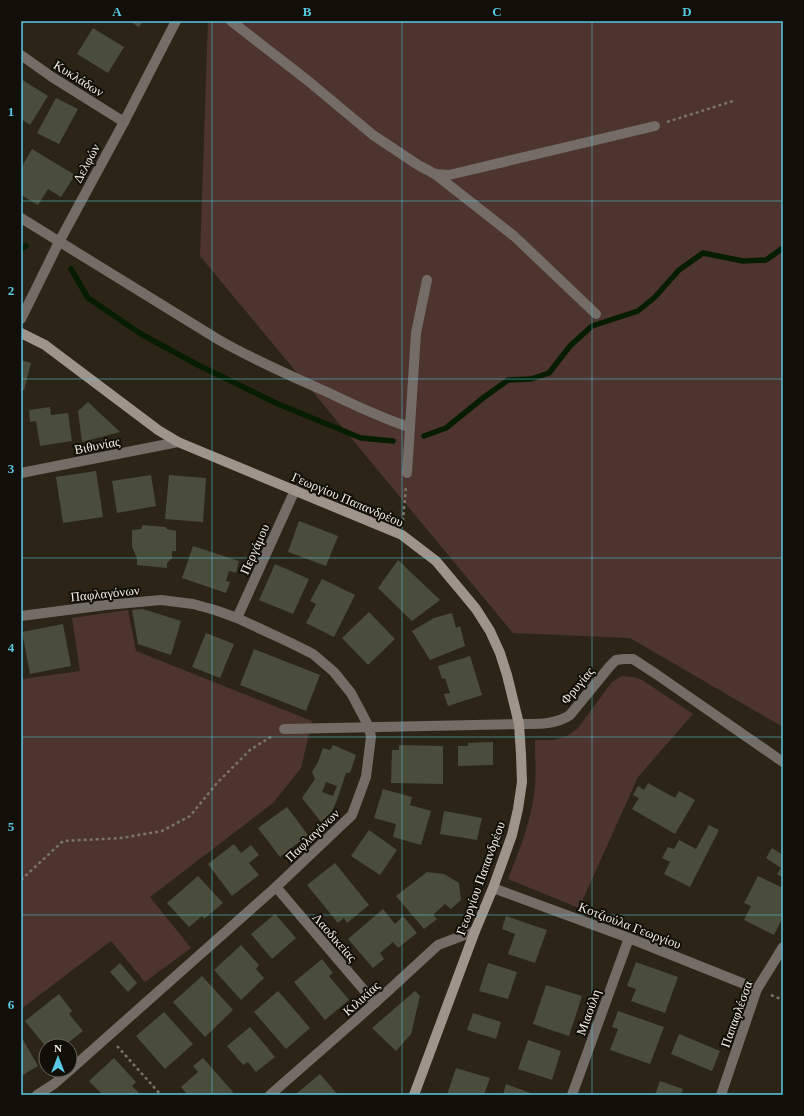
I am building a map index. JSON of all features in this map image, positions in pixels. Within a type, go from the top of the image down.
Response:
[{"type":"street","name":"Δελφών","points":[[21,319],[59,242],[124,122],[176,21]]},
{"type":"street","points":[[231,21],[307,80],[373,135],[418,165],[435,174],[514,236],[596,314]]},
{"type":"street","name":"Κυκλάδων","points":[[21,55],[52,77],[124,122]]},
{"type":"street","points":[[435,174],[449,176],[655,126]]},
{"type":"street","points":[[21,218],[219,340],[246,355],[391,421],[410,427]]},
{"type":"street","points":[[406,473],[416,332],[427,280]]},
{"type":"street","name":"Γεωργίου Παπανδρέου","points":[[21,332],[45,345],[158,430],[178,442],[402,535],[436,561],[467,597],[490,631],[500,653],[519,724],[522,782],[518,809],[512,835],[493,888],[475,931],[414,1095]]},
{"type":"street","name":"Βιθυνίας","points":[[21,473],[178,442]]},
{"type":"street","name":"Περγάμου","points":[[237,618],[295,490]]},
{"type":"street","name":"Παφλαγόνων","points":[[21,616],[106,605],[161,600],[193,604],[215,610],[291,642],[313,654],[334,672],[351,693],[369,727],[371,737],[366,777],[352,815],[276,887],[78,1063]]},
{"type":"street","name":"Φρυγίας","points":[[284,728],[554,723],[570,715],[616,660],[633,659],[783,762]]},
{"type":"street","name":"Λαοδικείας","points":[[276,887],[375,1003]]},
{"type":"street","name":"Κοτζιούλα Γεωργίου","points":[[493,888],[629,938],[757,989]]},
{"type":"street","name":"Κιλικίας","points":[[270,1095],[375,1003],[438,945],[475,931]]},
{"type":"street","name":"Μιαούλη","points":[[572,1095],[629,938]]},
{"type":"street","name":"Παπαφλέσσα","points":[[721,1095],[757,989],[783,947]]},
{"type":"street","name":"Παφλαγόνων","points":[[37,1095],[61,1078]]},
{"type":"path","points":[[655,126],[733,101]]},
{"type":"path","points":[[402,535],[406,473]]},
{"type":"path","points":[[21,880],[63,841],[122,838],[162,831],[190,816],[217,783],[250,750],[284,728]]},
{"type":"path","points":[[108,1036],[161,1095]]},
{"type":"shaded area","points":[[208,21],[783,21],[783,727],[630,638],[513,633],[200,256]]},
{"type":"shaded area","points":[[128,610],[136,651],[312,721],[301,768],[273,803],[150,897],[191,948],[145,982],[111,941],[21,1009],[21,677],[22,679],[80,671],[72,618]]},
{"type":"shaded area","points":[[622,676],[642,680],[693,714],[638,777],[579,908],[508,879],[526,832],[533,802],[535,779],[535,740],[554,740],[567,736],[578,728],[612,682]]},
{"type":"building","points":[[129,21],[143,21],[139,27]]},
{"type":"building","points":[[93,28],[124,47],[108,73],[77,54]]},
{"type":"building","points":[[21,79],[48,96],[30,125],[21,119]]},
{"type":"building","points":[[56,98],[78,109],[59,144],[37,133]]},
{"type":"building","points":[[32,149],[75,175],[61,197],[48,189],[38,205],[21,195],[21,168]]},
{"type":"building","points":[[21,360],[31,363],[24,390],[21,390]]},
{"type":"building","points":[[88,402],[120,432],[82,442],[78,411]]},
{"type":"building","points":[[50,407],[51,415],[68,413],[72,441],[40,446],[36,421],[30,422],[29,410]]},
{"type":"building","points":[[96,471],[103,517],[63,523],[56,477]]},
{"type":"building","points":[[151,475],[156,506],[117,513],[112,481]]},
{"type":"building","points":[[169,475],[206,478],[203,522],[165,519]]},
{"type":"building","points":[[299,521],[338,536],[326,566],[288,552]]},
{"type":"building","points":[[143,525],[165,527],[176,531],[176,551],[172,551],[172,558],[167,563],[167,568],[137,565],[137,558],[132,547],[132,530],[141,529]]},
{"type":"building","points":[[193,546],[239,561],[236,573],[229,571],[226,581],[230,582],[226,593],[182,578]]},
{"type":"building","points":[[398,560],[440,600],[412,621],[378,588]]},
{"type":"building","points":[[275,564],[309,579],[293,614],[259,600]]},
{"type":"building","points":[[322,579],[355,595],[334,637],[306,623],[316,604],[310,601]]},
{"type":"building","points":[[143,609],[181,621],[171,655],[138,644],[132,610]]},
{"type":"building","points":[[369,612],[395,639],[368,665],[342,638]]},
{"type":"building","points":[[452,613],[456,628],[460,626],[465,646],[430,660],[412,631],[434,618]]},
{"type":"building","points":[[63,624],[71,666],[30,674],[22,632]]},
{"type":"building","points":[[206,633],[234,644],[220,678],[192,667]]},
{"type":"building","points":[[254,649],[320,675],[306,711],[240,685]]},
{"type":"building","points":[[470,656],[482,695],[448,706],[444,694],[450,693],[445,678],[442,679],[438,666]]},
{"type":"building","points":[[493,742],[493,765],[458,766],[458,746],[468,746],[468,743]]},
{"type":"building","points":[[333,745],[356,755],[350,773],[346,773],[337,800],[325,827],[302,798],[315,779],[312,772],[318,762],[323,748],[330,750]],"holes":[[[326,782],[337,786],[333,796],[322,792]]]},
{"type":"building","points":[[399,745],[443,746],[443,784],[391,783],[392,750],[399,750]]},
{"type":"building","points":[[648,783],[675,798],[679,791],[695,800],[675,834],[632,809],[639,798],[633,795],[638,786],[644,790]]},
{"type":"building","points":[[383,789],[412,797],[410,805],[431,811],[421,845],[393,837],[396,824],[374,818]]},
{"type":"building","points":[[287,807],[308,835],[280,857],[258,828]]},
{"type":"building","points":[[444,811],[482,818],[477,840],[440,834]]},
{"type":"building","points":[[709,825],[719,830],[690,887],[664,874],[670,862],[662,858],[668,847],[674,849],[679,840],[696,849]]},
{"type":"building","points":[[369,830],[397,850],[380,875],[351,856]]},
{"type":"building","points":[[234,844],[241,853],[251,845],[259,855],[249,863],[259,875],[232,896],[208,864]]},
{"type":"building","points":[[772,848],[783,855],[783,878],[777,874],[781,868],[766,858]]},
{"type":"building","points":[[335,863],[369,905],[347,923],[344,918],[338,923],[307,885]]},
{"type":"building","points":[[427,872],[444,874],[459,883],[461,900],[451,909],[445,904],[433,915],[437,919],[424,929],[396,896]]},
{"type":"building","points":[[198,876],[223,903],[204,919],[202,916],[189,927],[167,903]]},
{"type":"building","points":[[758,876],[783,888],[783,917],[774,935],[744,920],[751,906],[744,903]]},
{"type":"building","points":[[383,909],[395,924],[403,916],[417,933],[398,948],[393,942],[380,953],[384,959],[373,968],[348,939]]},
{"type":"building","points":[[275,914],[296,938],[272,959],[251,934]]},
{"type":"building","points":[[506,916],[547,930],[535,963],[508,954],[515,934],[502,929]]},
{"type":"building","points":[[241,945],[259,965],[256,969],[264,978],[241,1000],[214,970]]},
{"type":"building","points":[[322,959],[333,973],[329,976],[349,1000],[325,1020],[294,982]]},
{"type":"building","points":[[636,962],[678,977],[665,1013],[631,1001],[636,989],[627,986]]},
{"type":"building","points":[[120,963],[137,983],[128,992],[110,972]]},
{"type":"building","points":[[488,963],[517,972],[508,999],[479,991]]},
{"type":"building","points":[[202,976],[233,1010],[205,1037],[173,1002]]},
{"type":"building","points":[[546,985],[582,996],[569,1036],[533,1024]]},
{"type":"building","points":[[278,991],[310,1028],[286,1049],[254,1012]]},
{"type":"building","points":[[415,991],[420,996],[411,1034],[396,1051],[372,1028]]},
{"type":"building","points":[[59,994],[72,1011],[69,1014],[83,1031],[74,1038],[39,1038],[25,1021]]},
{"type":"building","points":[[618,1011],[664,1027],[650,1064],[610,1050],[618,1029],[612,1027]]},
{"type":"building","points":[[164,1012],[193,1044],[165,1069],[136,1036]]},
{"type":"building","points":[[473,1013],[501,1022],[496,1039],[467,1030]]},
{"type":"building","points":[[250,1027],[275,1057],[256,1072],[248,1062],[243,1065],[227,1046]]},
{"type":"building","points":[[679,1034],[720,1051],[712,1071],[671,1054]]},
{"type":"building","points":[[21,1038],[22,1038],[38,1066],[21,1076]]},
{"type":"building","points":[[528,1040],[561,1051],[552,1080],[518,1069]]},
{"type":"building","points":[[114,1058],[136,1082],[132,1086],[141,1095],[103,1095],[89,1081]]},
{"type":"building","points":[[203,1058],[233,1092],[230,1095],[188,1095],[181,1087],[198,1072],[193,1066]]},
{"type":"building","points":[[456,1068],[490,1078],[484,1095],[447,1095]]},
{"type":"building","points":[[320,1074],[338,1095],[295,1095]]},
{"type":"building","points":[[660,1081],[683,1089],[681,1095],[655,1095]]},
{"type":"building","points":[[506,1084],[536,1095],[503,1095]]},
{"type":"waterway","points":[[21,249],[26,246]]},
{"type":"waterway","points":[[424,436],[446,428],[508,380],[531,379],[549,373],[570,346],[592,326],[638,311],[655,297],[679,270],[703,253],[743,261],[766,260],[783,248]]},
{"type":"waterway","points":[[71,269],[88,298],[141,334],[198,365],[278,404],[361,438],[393,441]]}]
